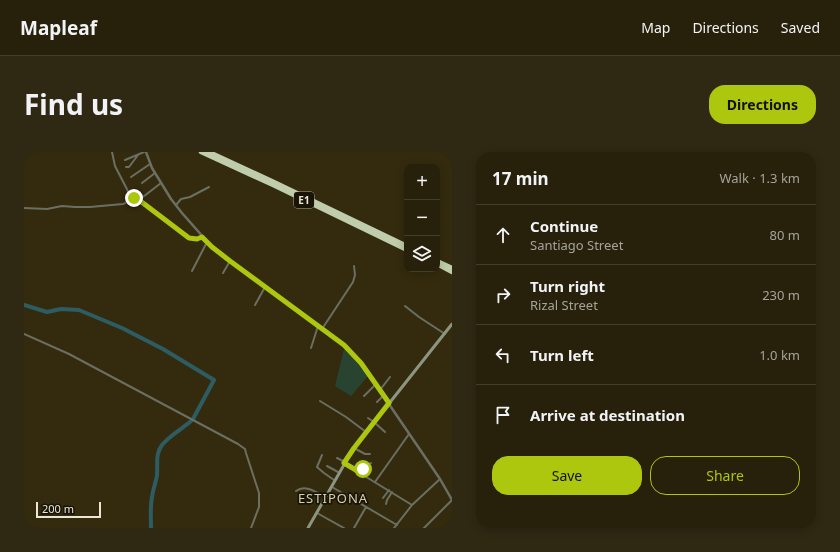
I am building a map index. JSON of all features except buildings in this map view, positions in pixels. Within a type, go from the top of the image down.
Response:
[{"type":"highway","name":"E1","points":[[201,152],[404,249]]},
{"type":"highway","name":"E1","points":[[209,152],[404,245]]},
{"type":"highway","points":[[440,262],[452,268]]},
{"type":"highway","points":[[440,266],[452,272]]},
{"type":"main road","points":[[308,528],[338,472],[354,448],[452,324]]},
{"type":"street","points":[[112,152],[115,166],[132,199]]},
{"type":"street","points":[[125,160],[145,152],[161,183],[176,205],[202,237],[230,261],[349,350],[361,363],[440,479],[452,500],[424,528]]},
{"type":"street","points":[[126,167],[129,167],[139,154]]},
{"type":"street","points":[[131,177],[150,164]]},
{"type":"street","points":[[142,183],[155,173]]},
{"type":"street","points":[[139,200],[161,183]]},
{"type":"street","points":[[176,205],[181,199],[190,197],[208,187]]},
{"type":"street","points":[[24,208],[47,209],[62,206],[86,207],[123,204],[132,199],[139,200],[189,238],[197,239],[202,237]]},
{"type":"street","points":[[192,271],[208,242]]},
{"type":"street","points":[[223,273],[230,261]]},
{"type":"street","points":[[322,329],[353,282],[355,275],[354,266]]},
{"type":"street","points":[[255,305],[265,287]]},
{"type":"street","points":[[405,306],[445,334]]},
{"type":"street","points":[[311,348],[318,326]]},
{"type":"street","points":[[24,334],[50,344],[238,444],[245,450],[252,468],[260,500],[251,528]]},
{"type":"street","points":[[380,390],[390,377]]},
{"type":"street","points":[[364,396],[376,384]]},
{"type":"street","points":[[377,402],[384,395]]},
{"type":"street","points":[[320,401],[346,417],[366,432]]},
{"type":"street","points":[[368,418],[385,432]]},
{"type":"street","points":[[376,482],[409,434]]},
{"type":"street","points":[[354,448],[365,454],[370,454]]},
{"type":"street","points":[[322,455],[317,467],[334,480]]},
{"type":"street","points":[[337,458],[412,505]]},
{"type":"street","points":[[361,473],[365,466],[371,463]]},
{"type":"street","points":[[328,466],[338,472]]},
{"type":"street","points":[[394,528],[412,505],[440,479]]},
{"type":"street","points":[[330,486],[397,524]]},
{"type":"street","points":[[296,491],[304,488],[325,497]]},
{"type":"street","points":[[383,498],[389,490]]},
{"type":"street","points":[[386,504],[392,492]]},
{"type":"street","points":[[354,528],[366,507]]},
{"type":"street","points":[[316,513],[344,528]]},
{"type":"green space","points":[[344,349],[359,364],[368,376],[351,396],[335,386]]},
{"type":"waterway","points":[[24,305],[47,312],[61,309],[79,310],[122,328],[163,349],[214,380],[193,419]]},
{"type":"waterway","points":[[151,528],[152,494],[157,475],[158,452],[165,441],[191,421]]},
{"type":"district","name":"ESTIPONA","points":[[333,498]]},
{"type":"route","points":[[134,198],[139,200],[189,238],[197,239],[202,237],[212,247],[276,296],[344,345],[361,363],[389,403],[344,463],[361,473],[363,469]]}]
